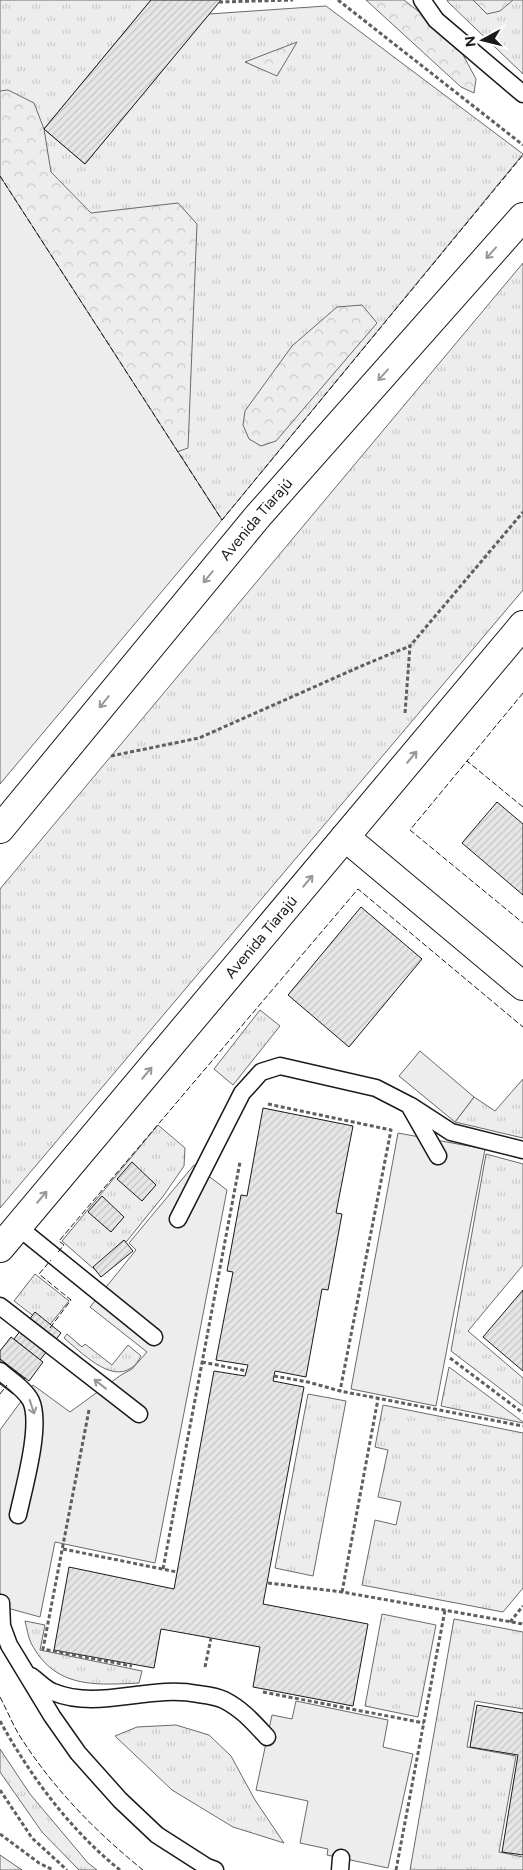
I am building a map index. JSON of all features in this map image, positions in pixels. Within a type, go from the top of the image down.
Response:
[{"type":"main road","name":"Avenida Tiarajú","points":[[0,829],[258,516],[523,217]]},
{"type":"main road","name":"Avenida Tiarajú","points":[[0,1248],[523,625]]},
{"type":"main road","points":[[345,837],[523,986]]},
{"type":"lane","points":[[422,0],[436,20],[523,94]]},
{"type":"lane","points":[[178,1219],[242,1093],[261,1072],[280,1066],[376,1088],[409,1105],[451,1132],[523,1150]]},
{"type":"lane","points":[[409,1105],[438,1156]]},
{"type":"lane","points":[[18,1227],[154,1337]]},
{"type":"lane","points":[[0,1306],[139,1414]]},
{"type":"lane","points":[[0,1371],[20,1388],[30,1400],[35,1415],[34,1436],[18,1514]]},
{"type":"lane","points":[[1,1602],[2,1626],[9,1645],[52,1716],[78,1753],[120,1800],[157,1835],[207,1867],[215,1870]]},
{"type":"lane","points":[[23,1670],[52,1691],[76,1698],[102,1699],[182,1690],[222,1699],[245,1714],[267,1737]]},
{"type":"path","points":[[219,2],[293,0]]},
{"type":"path","points":[[338,0],[523,145]]},
{"type":"path","points":[[111,756],[199,738],[410,646],[523,512]]},
{"type":"path","points":[[405,714],[410,646]]},
{"type":"path","points":[[261,1103],[391,1130],[340,1391]]},
{"type":"path","points":[[162,1569],[241,1159]]},
{"type":"path","points":[[450,1358],[523,1413]]},
{"type":"path","points":[[202,1362],[247,1371]]},
{"type":"path","points":[[274,1376],[378,1399],[523,1426]]},
{"type":"path","points":[[342,1592],[378,1399]]},
{"type":"path","points":[[43,1649],[90,1405]]},
{"type":"path","points":[[63,1549],[177,1572]]},
{"type":"path","points":[[268,1583],[342,1592],[523,1624]]},
{"type":"path","points":[[510,1622],[523,1606]]},
{"type":"path","points":[[396,1870],[445,1610]]},
{"type":"path","points":[[204,1672],[211,1638]]},
{"type":"path","points":[[0,1721],[15,1748],[64,1817],[106,1859],[120,1870]]},
{"type":"path","points":[[0,1790],[32,1838],[67,1870]]},
{"type":"path","points":[[0,1834],[39,1863],[53,1870]]},
{"type":"green space","points":[[0,0],[151,0],[44,129],[85,164],[209,14],[326,6],[523,154],[222,520],[0,176]]},
{"type":"green space","points":[[366,0],[404,0],[455,40],[476,79],[474,93],[461,87]]},
{"type":"green space","points":[[447,0],[523,0],[523,74],[448,2]]},
{"type":"green space","points":[[473,0],[513,0],[500,11],[487,14]]},
{"type":"green space","points":[[297,42],[277,76],[245,62]]},
{"type":"green space","points":[[8,90],[34,103],[44,129],[51,172],[91,213],[178,203],[197,224],[188,448],[160,458],[0,232],[0,91]]},
{"type":"green space","points":[[523,263],[523,590],[0,1208],[0,889]]},
{"type":"green space","points":[[362,305],[377,323],[276,441],[261,446],[249,439],[243,425],[245,411],[292,346],[337,307]]},
{"type":"green space","points":[[260,1010],[280,1026],[233,1085],[214,1069]]},
{"type":"green space","points":[[523,1079],[523,1138],[455,1122],[474,1097],[495,1111]]},
{"type":"green space","points":[[158,1125],[185,1148],[184,1166],[164,1195],[127,1241],[94,1269],[62,1241]]},
{"type":"green space","points":[[486,1154],[523,1164],[523,1265],[468,1331],[523,1378],[523,1406],[451,1351]]},
{"type":"green space","points":[[35,1274],[69,1301],[48,1327],[14,1301]]},
{"type":"green space","points":[[67,1334],[82,1347],[85,1344],[112,1365],[128,1345],[141,1356],[131,1368],[123,1372],[105,1369],[64,1338]]},
{"type":"green space","points":[[449,1367],[523,1422],[523,1423],[441,1406]]},
{"type":"green space","points":[[308,1394],[346,1401],[313,1576],[275,1568]]},
{"type":"green space","points":[[383,1405],[523,1433],[523,1588],[503,1612],[362,1585],[375,1520],[396,1525],[401,1502],[378,1497],[388,1450],[375,1447]]},
{"type":"green space","points":[[382,1614],[436,1625],[418,1717],[365,1706]]},
{"type":"green space","points":[[454,1619],[523,1632],[523,1709],[475,1701],[467,1747],[516,1756],[499,1852],[523,1857],[523,1870],[410,1870]]},
{"type":"green space","points":[[25,1621],[45,1625],[40,1650],[142,1671],[139,1683],[92,1683],[64,1676],[52,1669],[41,1658],[30,1641]]},
{"type":"green space","points":[[176,1725],[209,1735],[231,1756],[255,1800],[284,1843],[233,1827],[172,1790],[115,1736],[137,1727]]},
{"type":"green space","points":[[0,1749],[30,1794],[88,1863],[97,1870],[79,1870],[42,1832],[0,1772]]},
{"type":"green space","points":[[0,1855],[22,1870],[0,1870]]},
{"type":"shaded area","points":[[0,176],[222,520],[0,784]]},
{"type":"shaded area","points":[[420,1051],[474,1097],[455,1122],[399,1076]]},
{"type":"shaded area","points":[[398,1133],[485,1149],[436,1406],[351,1389]]},
{"type":"shaded area","points":[[194,1165],[227,1190],[155,1563],[55,1542],[40,1617],[0,1606],[0,1430],[33,1385],[70,1412],[132,1369],[147,1352],[90,1307],[136,1250],[129,1243]]},
{"type":"shaded area","points":[[296,1701],[388,1720],[383,1747],[413,1754],[388,1868],[327,1855],[328,1849],[300,1843],[308,1801],[256,1790],[272,1715],[292,1719]]},
{"type":"building","points":[[151,0],[221,0],[85,164],[44,129]]},
{"type":"building","points":[[497,802],[523,824],[523,895],[462,843]]},
{"type":"building","points":[[361,907],[422,959],[349,1047],[288,995]]},
{"type":"building","points":[[263,1108],[353,1126],[336,1213],[342,1214],[328,1290],[322,1289],[306,1377],[275,1371],[273,1381],[304,1387],[263,1604],[368,1624],[353,1706],[253,1687],[260,1647],[161,1629],[154,1668],[54,1650],[69,1567],[174,1589],[214,1371],[245,1376],[248,1365],[216,1360],[233,1272],[227,1271],[241,1195],[247,1196]]},
{"type":"building","points":[[132,1162],[156,1185],[142,1201],[117,1179]]},
{"type":"building","points":[[102,1196],[124,1217],[111,1232],[88,1212]]},
{"type":"building","points":[[124,1240],[133,1251],[101,1277],[93,1267]]},
{"type":"building","points":[[523,1290],[523,1371],[483,1337]]},
{"type":"building","points":[[35,1312],[61,1333],[40,1360],[14,1339]]},
{"type":"building","points":[[11,1337],[43,1362],[29,1381],[0,1359],[0,1351]]},
{"type":"building","points":[[0,1359],[25,1379],[13,1394],[0,1384]]},
{"type":"building","points":[[477,1705],[523,1713],[523,1855],[502,1852],[518,1755],[470,1747]]},
{"type":"fence","points":[[0,176],[222,520],[523,155]]},
{"type":"fence","points":[[469,763],[467,761],[523,693]]},
{"type":"fence","points":[[523,807],[467,761],[410,830],[523,923]]},
{"type":"fence","points":[[58,1252],[64,1245],[59,1241],[358,889],[523,1027]]},
{"type":"fence","points":[[50,1328],[71,1300],[39,1274],[51,1260]]},
{"type":"fence","points":[[0,1394],[7,1385]]},
{"type":"fence","points":[[0,1697],[20,1736],[35,1759],[63,1794],[93,1826],[143,1870]]}]
